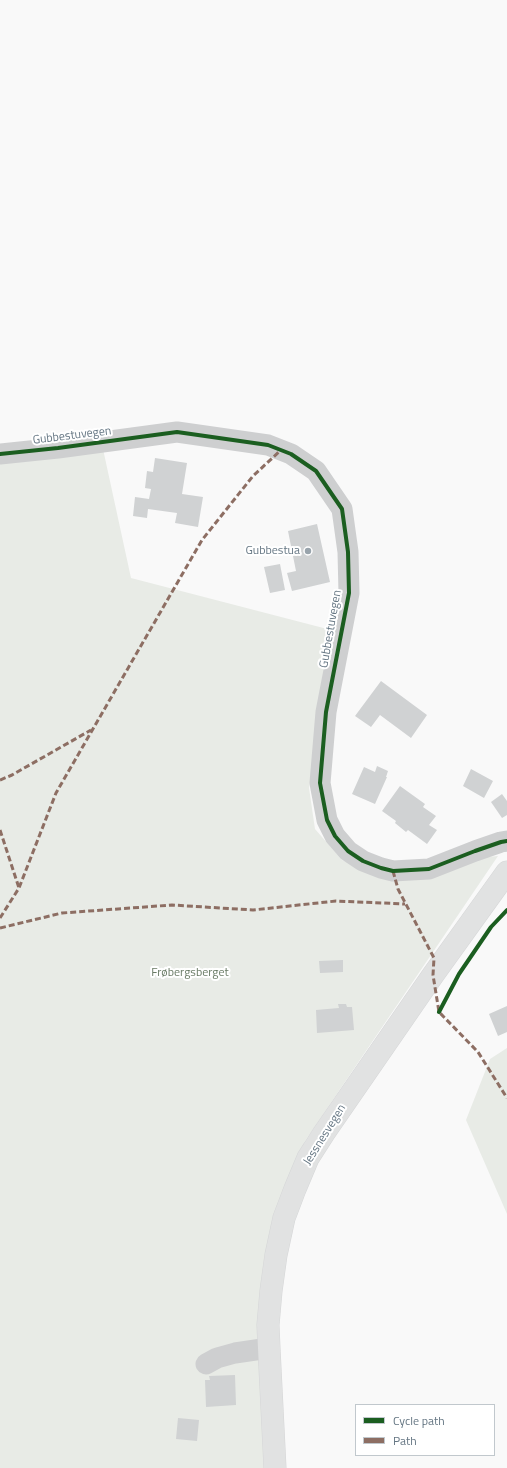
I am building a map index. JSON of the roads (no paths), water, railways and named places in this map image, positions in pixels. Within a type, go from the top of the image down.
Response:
[{"type":"main road","name":"Jessnesvegen","points":[[275,1468],[268,1325],[276,1255],[284,1218],[295,1189],[308,1158],[324,1133],[428,982],[507,872]]},
{"type":"street","name":"Gubbestuvegen","points":[[0,454],[177,432],[268,445],[290,454],[316,471],[342,509],[348,552],[348,592],[326,712],[320,783],[327,820],[335,836],[348,851],[363,861],[393,871],[429,869],[475,851],[507,841]]},
{"type":"street","points":[[206,1364],[217,1358],[235,1353],[269,1348]]},
{"type":"place","name":"Gubbestua","points":[[308,551]]},
{"type":"park label","name":"Frøbergsberget","points":[[190,973]]}]
